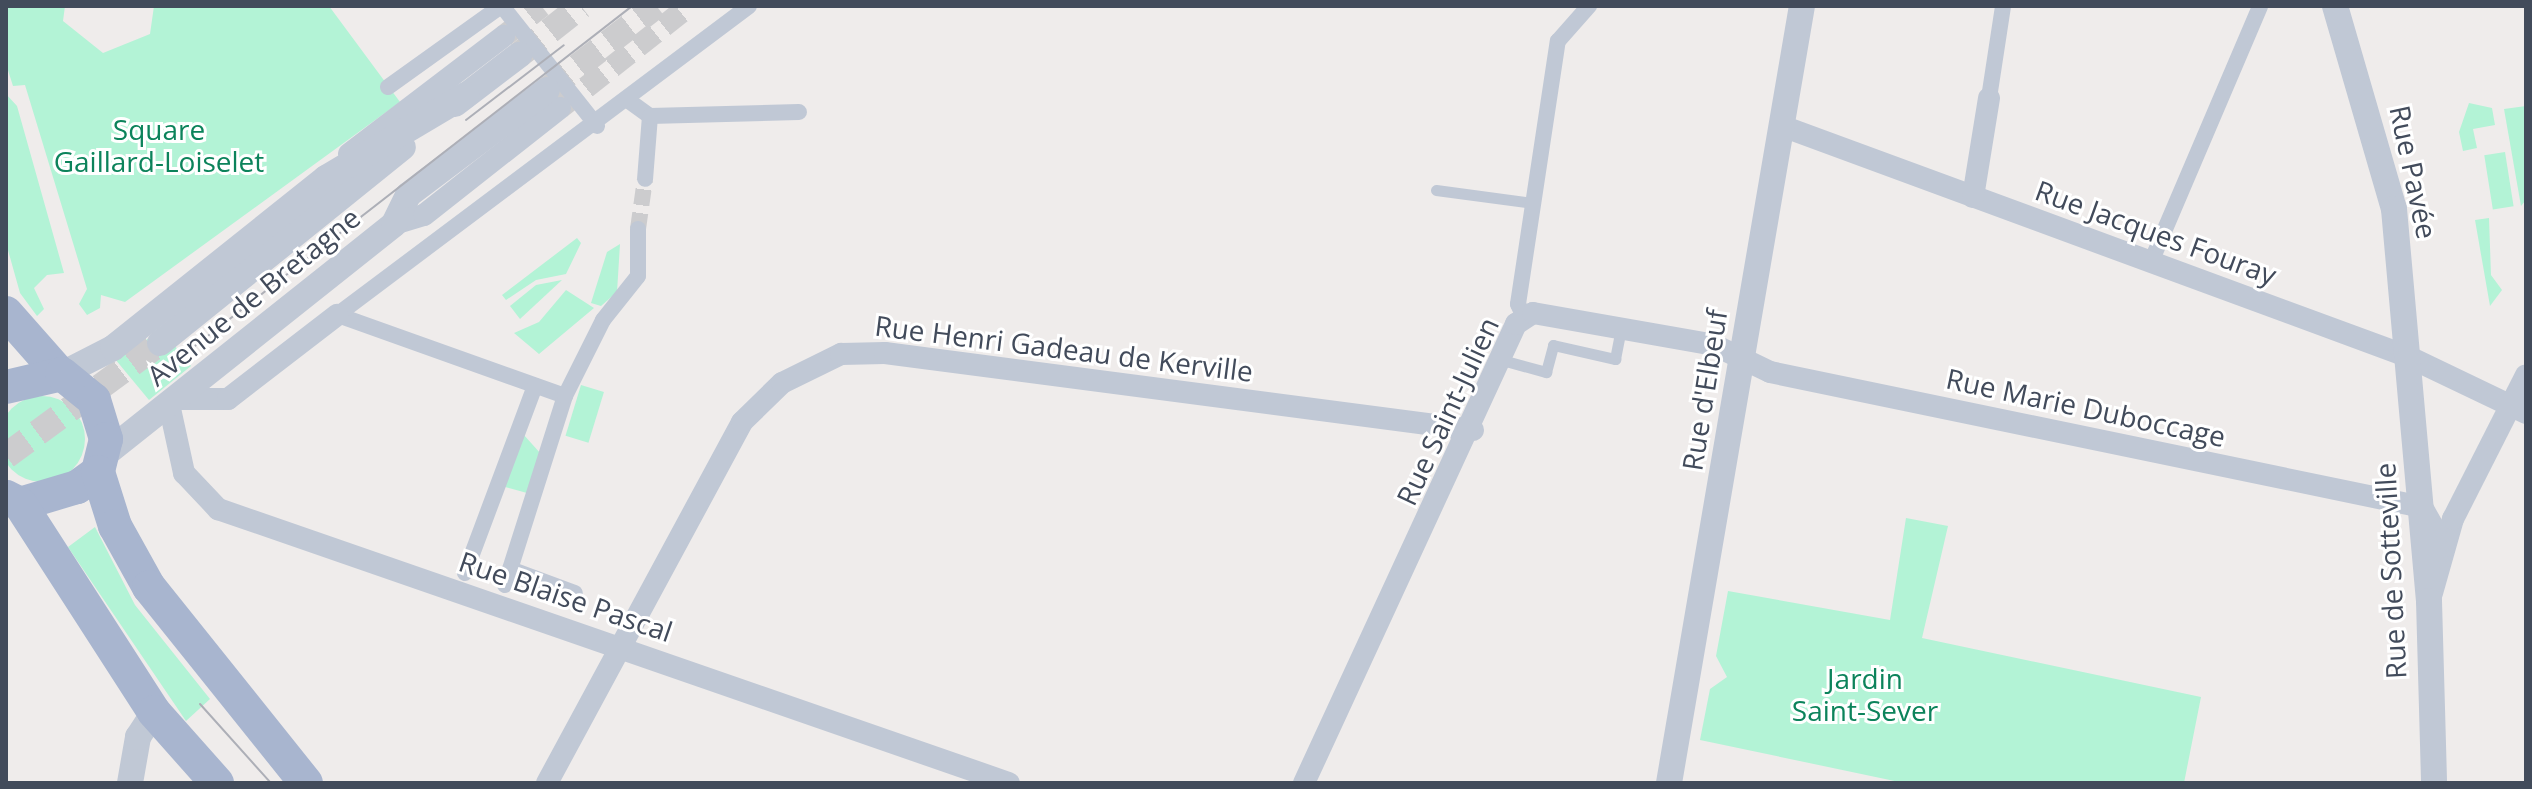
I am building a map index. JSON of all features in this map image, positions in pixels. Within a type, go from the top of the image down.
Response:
[{"type":"main road","points":[[6,313],[61,374],[99,409],[101,464],[115,526],[149,587],[306,783]]},
{"type":"main road","points":[[6,387],[61,374]]},
{"type":"main road","points":[[101,464],[65,494],[13,500],[154,712],[217,783]]},
{"type":"street","points":[[388,87],[502,6],[597,126]]},
{"type":"street","points":[[172,402],[228,399],[337,315],[597,126],[749,6]]},
{"type":"street","name":"Rue Saint-Julien","points":[[1304,783],[1524,317],[1518,304],[1558,41],[1589,6]]},
{"type":"street","name":"Rue d'Elbeuf","points":[[1669,783],[1802,6]]},
{"type":"street","points":[[1973,197],[2003,6]]},
{"type":"street","points":[[2151,262],[2260,6]]},
{"type":"street","name":"Rue Pavée","points":[[2335,6],[2394,209],[2409,357]]},
{"type":"street","points":[[326,178],[511,45]]},
{"type":"street","name":"Avenue de Bretagne","points":[[160,343],[466,95],[511,45]]},
{"type":"street","name":"Avenue de Bretagne","points":[[61,374],[113,348],[326,178],[466,95]]},
{"type":"street","name":"Avenue de Bretagne","points":[[101,464],[208,371],[394,224],[408,195],[553,99]]},
{"type":"street","points":[[629,101],[650,116],[799,112]]},
{"type":"street","points":[[645,179],[650,116]]},
{"type":"street","name":"Rue Jacques Fouray","points":[[1782,126],[2409,357],[2516,408]]},
{"type":"street","points":[[574,596],[508,577],[565,396],[603,320],[638,276],[638,229]]},
{"type":"street","name":"Rue Marie Duboccage","points":[[1524,317],[1546,312],[1742,354],[1770,372],[2422,507]]},
{"type":"street","points":[[337,315],[565,396]]},
{"type":"street","name":"Rue Henri Gadeau de Kerville","points":[[547,783],[742,422],[782,383],[841,354],[885,353],[1473,430]]},
{"type":"street","name":"Rue de Sotteville","points":[[2409,357],[2429,601],[2434,783]]},
{"type":"street","points":[[208,371],[228,399]]},
{"type":"street","points":[[2429,601],[2444,546],[2516,408],[2526,375]]},
{"type":"street","points":[[465,573],[535,386]]},
{"type":"street","name":"Rue Blaise Pascal","points":[[172,402],[184,473],[218,509],[620,645],[1009,783]]},
{"type":"street","points":[[2422,507],[2444,546]]},
{"type":"street","points":[[130,783],[138,737],[154,712]]},
{"type":"lane","points":[[1436,190],[1533,203]]},
{"type":"lane","points":[[1502,360],[1546,372],[1553,345],[1615,359],[1621,328]]},
{"type":"green space","name":"Square Gaillard-Loiselet","points":[[6,6],[65,6],[63,21],[103,53],[150,34],[154,6],[329,6],[400,102],[125,302],[101,295],[100,308],[87,315],[79,304],[87,289],[25,85],[13,86],[6,64]]},
{"type":"green space","points":[[6,94],[17,106],[64,273],[47,275],[34,288],[44,309],[37,316],[20,293],[6,243]]},
{"type":"green space","points":[[2469,103],[2492,108],[2495,125],[2473,129],[2477,148],[2463,151],[2459,132]]},
{"type":"green space","points":[[2526,106],[2526,200],[2521,206],[2504,109]]},
{"type":"green space","points":[[2505,152],[2514,206],[2493,210],[2484,155]]},
{"type":"green space","points":[[2489,218],[2491,275],[2502,290],[2490,306],[2475,220]]},
{"type":"green space","points":[[577,238],[581,243],[566,274],[536,280],[506,300],[502,295]]},
{"type":"green space","points":[[620,244],[617,292],[601,306],[591,303],[607,252]]},
{"type":"green space","points":[[562,280],[520,319],[510,306],[536,285]]},
{"type":"green space","points":[[566,290],[594,308],[539,354],[514,333],[539,322]]},
{"type":"green space","points":[[162,330],[191,366],[149,400],[115,359]]},
{"type":"green space","points":[[581,385],[604,392],[588,443],[566,436]]},
{"type":"green space","points":[[42,396],[66,403],[78,415],[85,439],[78,463],[66,475],[42,482],[18,475],[6,463],[-1,439],[6,415],[18,403]]},
{"type":"green space","points":[[523,434],[541,454],[527,493],[505,487]]},
{"type":"green space","name":"Jardin Saint-Sever","points":[[1906,518],[1948,526],[1922,638],[2201,697],[2184,783],[1904,783],[1700,740],[1710,689],[1727,677],[1716,656],[1728,591],[1890,620]]},
{"type":"green space","points":[[95,527],[135,605],[210,699],[186,721],[68,547]]},
{"type":"tunnel","points":[[504,36],[542,6]]},
{"type":"tunnel","points":[[519,55],[581,6]]},
{"type":"tunnel","points":[[547,90],[656,6]]},
{"type":"tunnel","points":[[560,108],[689,6]]},
{"type":"tunnel","points":[[638,229],[645,179]]},
{"type":"tunnel","points":[[6,456],[160,343]]},
{"type":"tram line","points":[[182,356],[632,6]]},
{"type":"tram line","points":[[466,120],[564,45]]},
{"type":"tram line","points":[[200,704],[271,783]]}]
